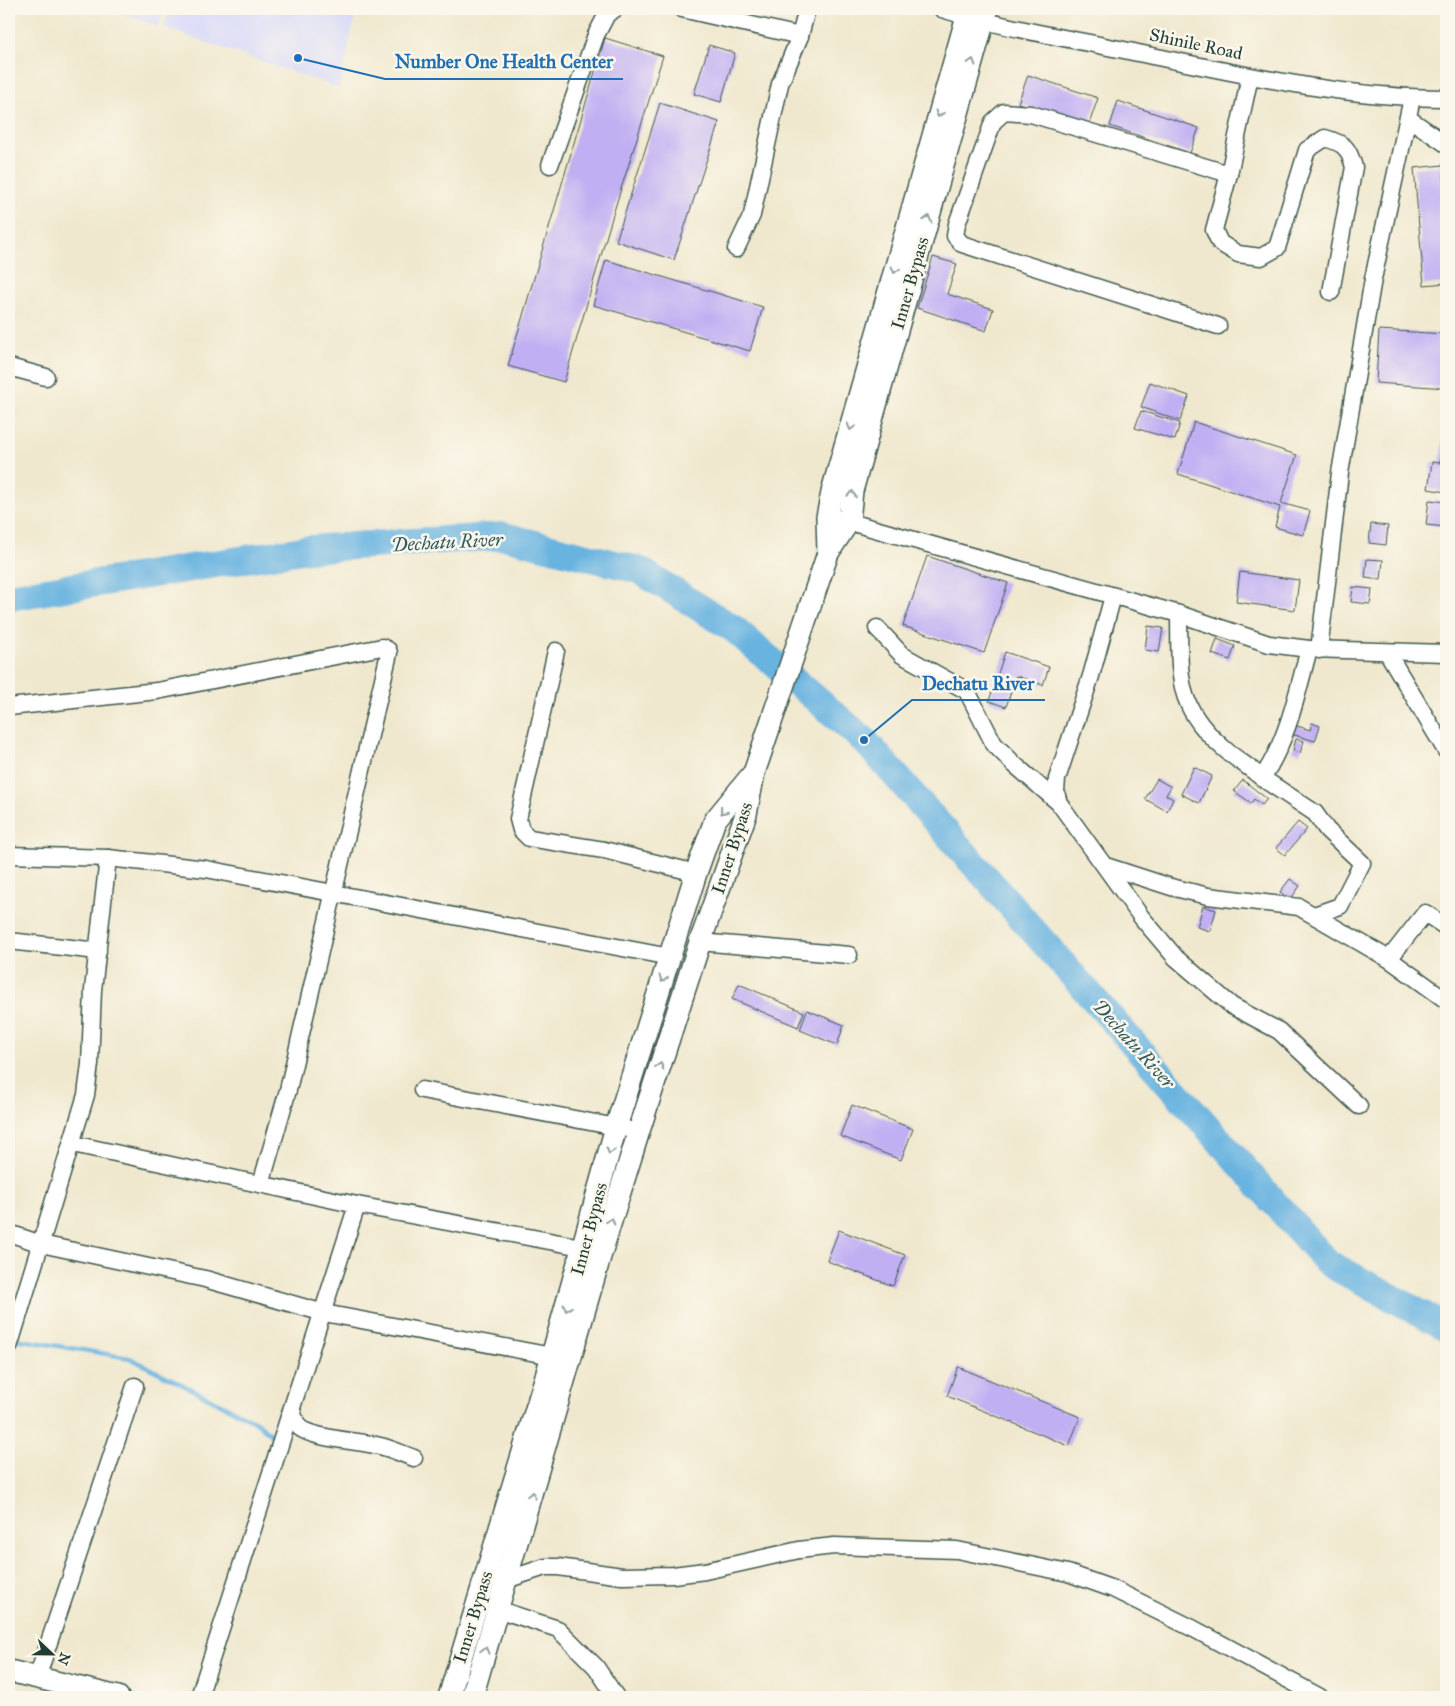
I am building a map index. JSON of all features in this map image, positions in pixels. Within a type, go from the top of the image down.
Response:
[{"type":"main road","name":"Inner Bypass","points":[[828,553],[827,517],[833,488],[976,14]]},
{"type":"main road","name":"Inner Bypass","points":[[450,1697],[552,1356],[639,1130],[700,942],[746,814],[754,773],[828,553],[849,521],[852,491],[976,14]]},
{"type":"main road","name":"Inner Bypass","points":[[472,1697],[506,1580],[593,1249],[616,1127],[696,873],[716,820],[754,773]]},
{"type":"main road","points":[[9,1671],[118,1697]]},
{"type":"street","points":[[550,164],[596,35],[606,14],[615,9]]},
{"type":"street","points":[[682,9],[800,36]]},
{"type":"street","points":[[736,249],[755,201],[780,84],[800,36],[807,9]]},
{"type":"street","name":"Shinile Road","points":[[942,9],[976,14],[1250,76],[1314,88],[1412,98],[1446,98]]},
{"type":"street","points":[[1250,76],[1229,174],[1214,230],[1220,244],[1238,254],[1261,257],[1277,248],[1307,150],[1325,138],[1338,141],[1348,149],[1354,167],[1331,292]]},
{"type":"street","points":[[1262,778],[1276,757],[1314,649],[1340,473],[1373,279],[1412,98]]},
{"type":"street","points":[[1218,326],[962,244],[955,236],[957,224],[993,122],[1004,112],[1031,114],[1229,174]]},
{"type":"street","points":[[1408,118],[1446,144]]},
{"type":"street","points":[[9,367],[46,377]]},
{"type":"street","points":[[827,517],[849,521],[1179,614],[1269,644],[1314,649],[1446,653]]},
{"type":"street","points":[[1059,803],[1056,792],[1060,770],[1092,676],[1113,596]]},
{"type":"street","points":[[1179,614],[1180,678],[1189,709],[1215,740],[1262,778],[1315,813],[1327,830],[1362,863],[1340,906],[1314,915]]},
{"type":"street","points":[[877,628],[902,654],[967,690],[994,744],[1059,803],[1142,918],[1176,958],[1232,1006],[1279,1031],[1359,1106]]},
{"type":"street","points":[[9,707],[157,691],[386,648],[389,653],[288,1090],[261,1184]]},
{"type":"street","points":[[556,652],[518,819],[521,830],[528,838],[604,850],[696,873]]},
{"type":"street","points":[[1387,652],[1446,751]]},
{"type":"street","points":[[1032,778],[1060,770]]},
{"type":"street","points":[[9,855],[108,858],[236,874],[670,957]]},
{"type":"street","points":[[12,1340],[86,1096],[108,858]]},
{"type":"street","points":[[1106,866],[1171,887],[1208,896],[1299,907],[1389,959],[1446,1000]]},
{"type":"street","points":[[1389,959],[1425,913],[1446,927]]},
{"type":"street","points":[[9,941],[98,951]]},
{"type":"street","points":[[700,942],[849,955]]},
{"type":"street","points":[[422,1090],[639,1130]]},
{"type":"street","points":[[73,1144],[358,1205],[593,1249]]},
{"type":"street","points":[[200,1697],[358,1205]]},
{"type":"street","points":[[9,1233],[41,1244],[184,1273],[324,1313],[552,1356]]},
{"type":"street","points":[[37,1678],[135,1386]]},
{"type":"street","points":[[292,1410],[300,1428],[310,1433],[326,1438],[344,1439],[382,1447],[414,1458]]},
{"type":"street","points":[[485,1579],[506,1580],[545,1567],[558,1566],[622,1576],[672,1575],[705,1571],[799,1550],[834,1546],[956,1550],[1068,1573],[1113,1589],[1194,1629],[1320,1697]]},
{"type":"street","points":[[497,1609],[558,1629],[596,1667],[616,1697]]},
{"type":"shaded area","points":[[110,9],[164,9],[158,27]]},
{"type":"shaded area","points":[[170,9],[357,9],[339,88],[164,28]]},
{"type":"building","points":[[605,38],[663,56],[614,211],[564,382],[508,366]]},
{"type":"building","points":[[709,45],[735,53],[721,102],[694,94]]},
{"type":"building","points":[[1028,75],[1098,98],[1088,127],[1018,103]]},
{"type":"building","points":[[1118,101],[1199,128],[1190,153],[1110,126]]},
{"type":"building","points":[[660,103],[719,122],[674,260],[616,241]]},
{"type":"building","points":[[1443,165],[1446,199],[1446,283],[1424,285],[1414,168]]},
{"type":"building","points":[[933,257],[957,264],[947,294],[993,309],[986,331],[917,308]]},
{"type":"building","points":[[606,260],[763,307],[750,351],[593,305]]},
{"type":"building","points":[[1379,330],[1446,334],[1446,388],[1376,383]]},
{"type":"building","points":[[1150,382],[1189,396],[1180,421],[1141,407]]},
{"type":"building","points":[[1141,411],[1180,423],[1175,440],[1135,428]]},
{"type":"building","points":[[1194,422],[1297,455],[1281,503],[1310,511],[1303,535],[1275,527],[1280,507],[1178,474]]},
{"type":"building","points":[[1443,439],[1446,439],[1446,492],[1428,489],[1432,462],[1440,463]]},
{"type":"building","points":[[1429,500],[1446,502],[1446,527],[1426,525]]},
{"type":"building","points":[[1371,524],[1388,526],[1386,545],[1369,543]]},
{"type":"building","points":[[927,556],[1008,583],[984,653],[903,626]]},
{"type":"building","points":[[1367,559],[1383,560],[1381,580],[1365,578]]},
{"type":"building","points":[[1240,572],[1299,580],[1295,610],[1236,602]]},
{"type":"building","points":[[1353,587],[1372,589],[1370,604],[1351,602]]},
{"type":"building","points":[[1148,626],[1163,628],[1159,652],[1145,650]]},
{"type":"building","points":[[1217,639],[1235,646],[1230,660],[1212,654]]},
{"type":"building","points":[[1005,652],[1049,667],[1043,685],[1016,676],[1006,707],[989,701]]},
{"type":"building","points":[[1312,723],[1320,726],[1315,741],[1291,734],[1294,725],[1310,730]]},
{"type":"building","points":[[1296,739],[1304,741],[1300,753],[1293,751]]},
{"type":"building","points":[[1194,767],[1212,776],[1199,803],[1181,794]]},
{"type":"building","points":[[1157,779],[1171,787],[1166,795],[1173,799],[1167,811],[1145,799]]},
{"type":"building","points":[[1243,780],[1267,799],[1262,805],[1254,799],[1251,803],[1234,791]]},
{"type":"building","points":[[1298,822],[1307,829],[1285,855],[1276,848]]},
{"type":"building","points":[[1290,879],[1300,886],[1290,900],[1280,892]]},
{"type":"building","points":[[1203,906],[1216,910],[1210,931],[1197,927]]},
{"type":"building","points":[[739,984],[804,1012],[798,1027],[732,999]]},
{"type":"building","points":[[807,1010],[844,1025],[837,1045],[800,1030]]},
{"type":"building","points":[[852,1105],[913,1129],[901,1160],[840,1136]]},
{"type":"building","points":[[839,1230],[905,1255],[893,1286],[827,1261]]},
{"type":"building","points":[[958,1367],[1080,1417],[1069,1446],[947,1396]]},
{"type":"waterway","name":"Dechatu River","points":[[9,597],[309,549],[504,536],[639,570],[734,629],[864,740],[1328,1263],[1446,1327]]},
{"type":"waterway","points":[[16,1339],[130,1358],[258,1423],[274,1438]]},
{"type":"place","name":"Number One Health Center","points":[[298,58]]},
{"type":"place","name":"Dechatu River","points":[[864,740]]}]
